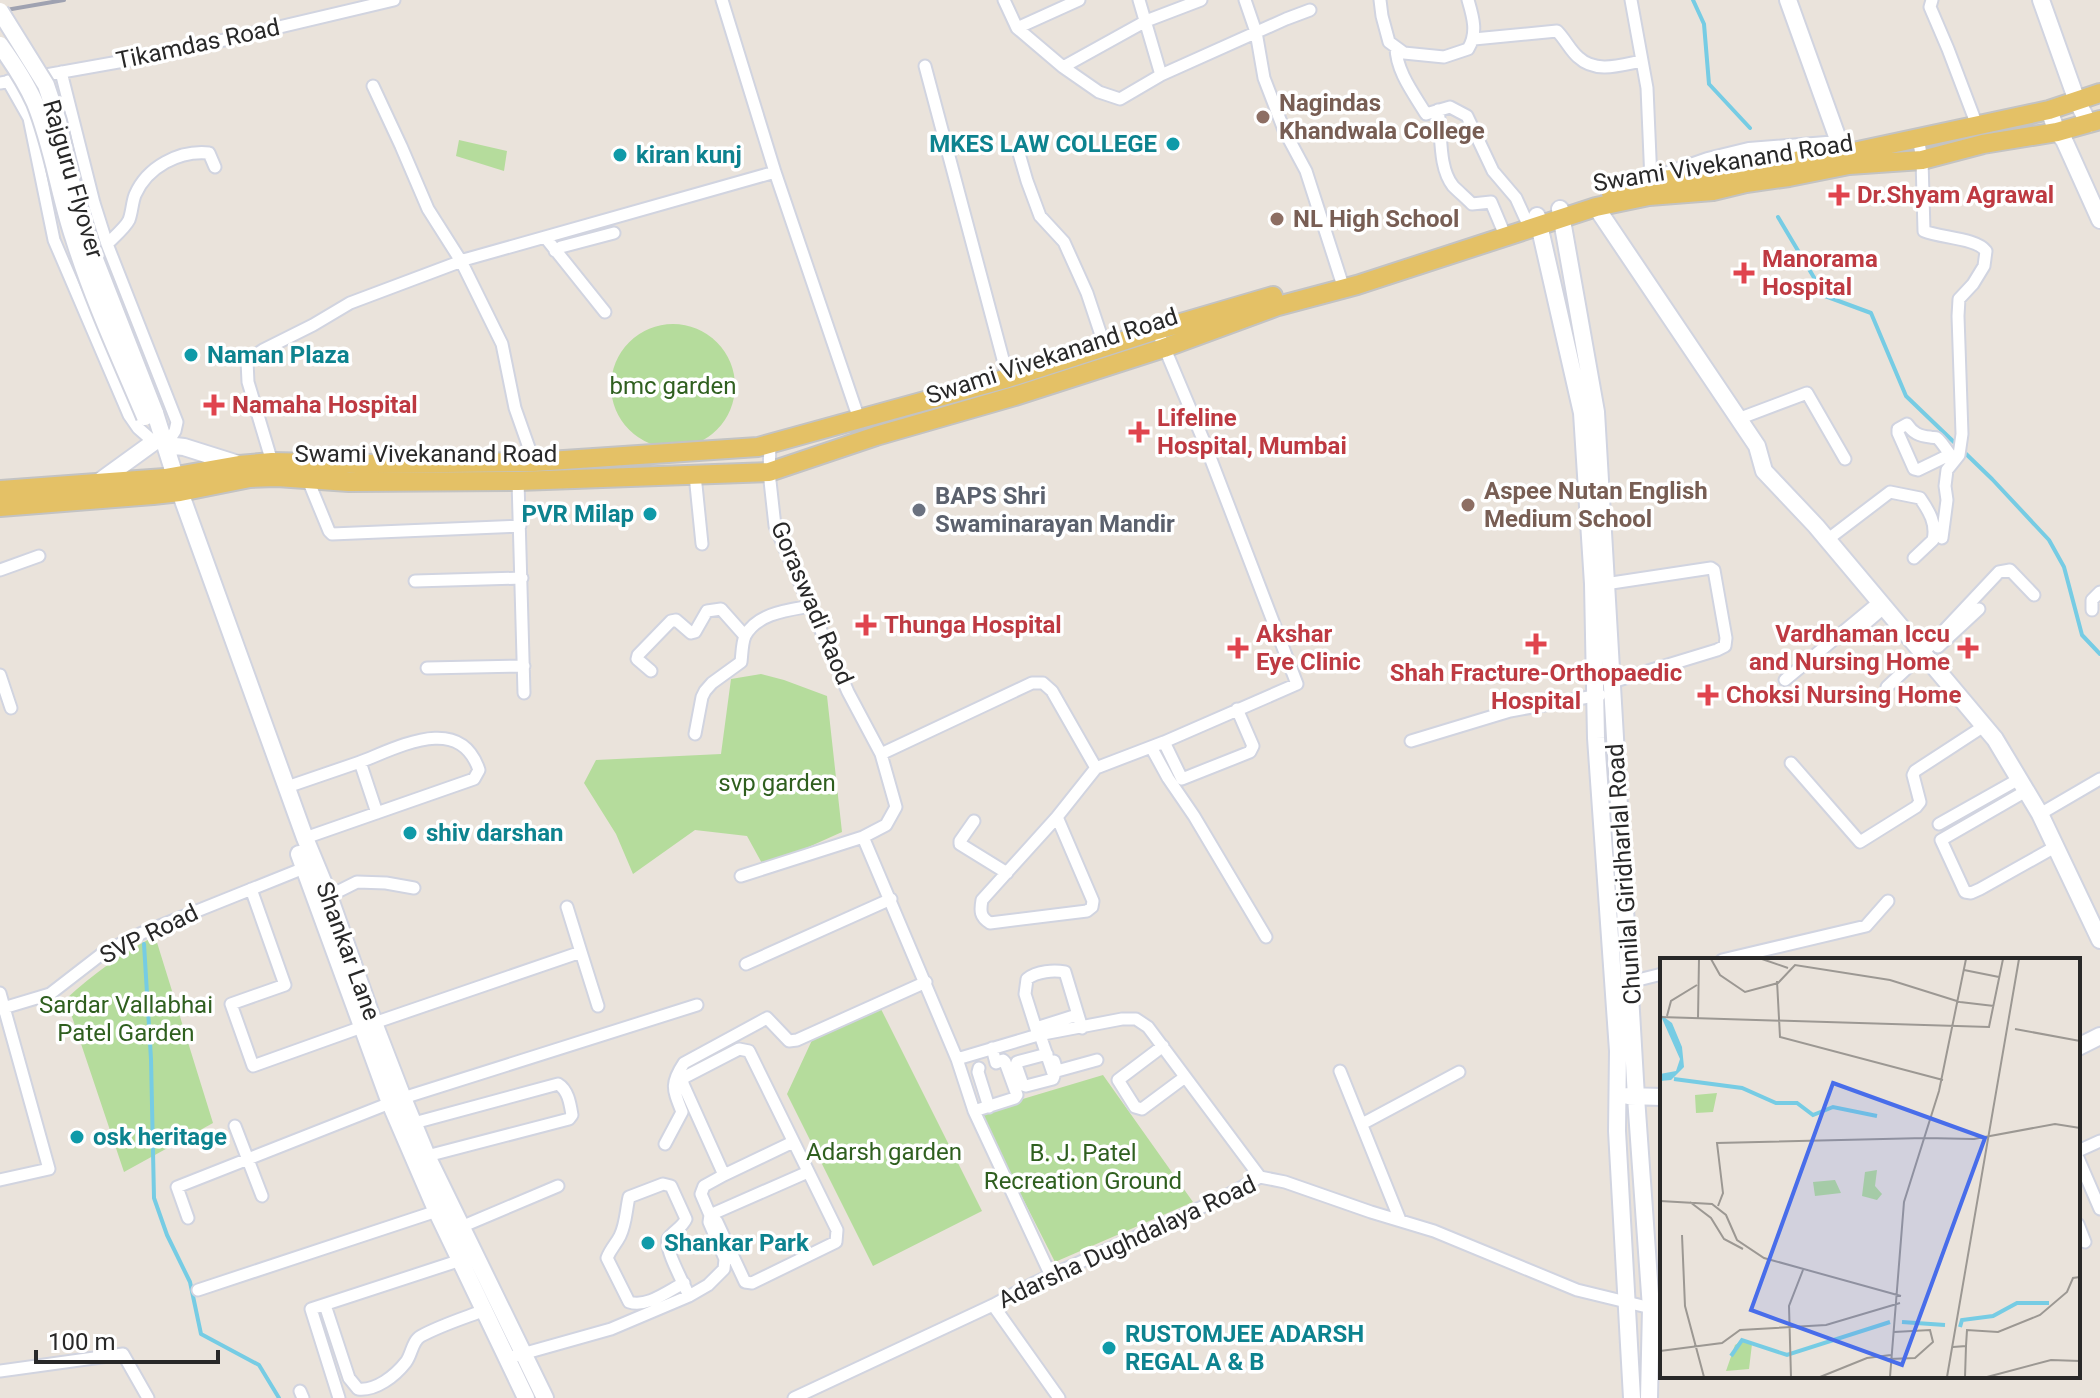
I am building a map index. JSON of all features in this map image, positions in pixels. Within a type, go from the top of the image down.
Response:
[{"type":"main road","points":[[1788,0],[1844,154]]},
{"type":"main road","points":[[2041,0],[2077,101],[2094,122]]},
{"type":"main road","name":"Rajguru Flyover","points":[[0,11],[46,85],[58,121],[80,221],[172,484]]},
{"type":"main road","name":"Rajguru Flyover","points":[[0,45],[35,104],[80,258],[150,415]]},
{"type":"main road","name":"Swami Vivekanand Road","points":[[1651,181],[1844,154],[2049,110],[2100,93]]},
{"type":"main road","points":[[2049,110],[2100,220]]},
{"type":"main road","name":"Swami Vivekanand Road","points":[[1561,213],[1708,161],[1749,151],[1792,147],[1922,160],[1983,144],[2057,132],[2094,122]]},
{"type":"main road","name":"Swami Vivekanand Road","points":[[0,507],[172,484],[250,478],[349,482],[518,481],[769,472],[1164,348],[1502,228],[1649,196],[1713,191],[1789,177],[1844,154]]},
{"type":"main road","points":[[1596,207],[1757,446],[1764,471],[1827,540],[1995,739],[2040,814],[2097,929]]},
{"type":"main road","name":"Chunilal Giridharlal Road","points":[[1561,213],[1596,412],[1651,1308],[1649,1398]]},
{"type":"main road","name":"Swami Vivekanand Road","points":[[0,490],[96,484],[172,484],[239,465],[272,462],[534,462],[770,445],[1008,378],[1157,330],[1343,283],[1534,220]]},
{"type":"main road","name":"Chunilal Giridharlal Road","points":[[1534,220],[1582,413],[1593,584],[1596,738],[1618,1051],[1616,1096],[1632,1398]]},
{"type":"main road","points":[[96,484],[160,443],[184,447],[239,465]]},
{"type":"main road","name":"Shankar Lane","points":[[172,484],[287,787],[305,838],[310,865],[329,896],[368,1025]]},
{"type":"main road","name":"Shankar Lane","points":[[172,484],[396,1100],[444,1209],[461,1227],[516,1356],[526,1398]]},
{"type":"main road","points":[[2080,1046],[2100,1036]]},
{"type":"main road","points":[[1616,1096],[1660,1097]]},
{"type":"main road","name":"Shankar Lane","points":[[396,1100],[414,1123],[461,1260],[485,1310],[545,1398]]},
{"type":"street","name":"Tikamdas Road","points":[[4,82],[169,53],[394,0]]},
{"type":"street","points":[[722,0],[775,172],[859,419]]},
{"type":"street","points":[[1004,0],[1017,28],[1063,67],[1099,92],[1120,99],[1161,75],[1310,10]]},
{"type":"street","points":[[1017,28],[1079,0]]},
{"type":"street","points":[[1139,0],[1161,75]]},
{"type":"street","points":[[1063,67],[1146,21],[1201,0]]},
{"type":"street","points":[[1245,0],[1256,32],[1264,78],[1284,130],[1306,171],[1343,283]]},
{"type":"street","points":[[1380,0],[1389,42],[1404,53],[1444,57],[1468,49],[1474,39],[1468,0]]},
{"type":"street","points":[[1631,0],[1647,88],[1651,181]]},
{"type":"street","points":[[1932,0],[1930,7],[1983,144]]},
{"type":"street","points":[[1474,39],[1557,31],[1577,57],[1591,66],[1607,68],[1642,61]]},
{"type":"street","points":[[1396,47],[1396,56],[1407,84],[1426,114],[1450,107],[1467,116],[1493,171],[1534,220]]},
{"type":"street","points":[[925,66],[1008,378]]},
{"type":"street","points":[[4,82],[29,118],[54,240],[129,415],[138,428],[160,443],[175,431],[177,422],[107,244],[61,72]]},
{"type":"street","points":[[373,86],[428,209],[461,261],[502,344],[515,408],[534,462]]},
{"type":"street","points":[[1438,110],[1443,164],[1452,184],[1472,204],[1491,202],[1502,228]]},
{"type":"street","points":[[1918,137],[1922,160],[1924,231],[1981,244],[1986,251],[1984,266],[1959,299],[1961,442],[1947,470],[1942,538]]},
{"type":"street","points":[[1018,150],[1040,216],[1064,242],[1087,293],[1105,347]]},
{"type":"street","points":[[107,244],[129,222],[136,194],[148,174],[169,160],[202,152],[209,153],[215,167]]},
{"type":"street","points":[[272,462],[248,382],[247,361],[263,350],[350,303],[461,261],[775,172]]},
{"type":"street","points":[[558,249],[614,234],[609,220]]},
{"type":"street","points":[[551,235],[605,312]]},
{"type":"street","points":[[1057,817],[1093,901],[1092,907],[1087,911],[990,923],[983,919],[980,910],[982,900],[1057,817],[1096,768],[1297,684],[1205,444],[1157,330]]},
{"type":"street","points":[[1738,419],[1807,393],[1845,459]]},
{"type":"street","points":[[1907,424],[1918,435],[1937,437],[1954,456],[1914,469],[1898,429],[1907,424]]},
{"type":"street","name":"Goraswadi Raod","points":[[770,445],[769,472],[775,526],[848,692],[881,754],[896,807],[886,825],[863,837]]},
{"type":"street","points":[[695,475],[702,544]]},
{"type":"street","points":[[308,480],[332,534],[520,526]]},
{"type":"street","points":[[518,481],[524,693]]},
{"type":"street","points":[[1827,540],[1890,492],[1920,498],[1930,513],[1935,534],[1933,540],[1914,558]]},
{"type":"street","points":[[0,570],[39,556]]},
{"type":"street","points":[[1411,741],[1510,711],[1595,696],[1725,646],[1714,570],[1711,568],[1605,584]]},
{"type":"street","points":[[1924,656],[1999,572],[2010,570],[2034,595]]},
{"type":"street","points":[[415,581],[522,578]]},
{"type":"street","points":[[2092,610],[2092,600],[2100,592]]},
{"type":"street","points":[[1859,629],[1881,605]]},
{"type":"street","points":[[1785,680],[1881,605]]},
{"type":"street","points":[[695,734],[702,697],[712,683],[741,662],[745,636],[757,622],[780,612],[811,606]]},
{"type":"street","points":[[651,671],[637,659],[638,655],[671,621],[676,620],[691,633],[695,632],[707,611],[721,609],[745,636]]},
{"type":"street","points":[[1887,687],[1979,609]]},
{"type":"street","points":[[427,668],[524,666]]},
{"type":"street","points":[[0,675],[11,708]]},
{"type":"street","points":[[881,754],[1032,683],[1043,683],[1052,691],[1096,768]]},
{"type":"street","points":[[1164,742],[1182,779],[1250,752],[1253,746],[1237,709]]},
{"type":"street","points":[[1791,763],[1860,842],[1920,802],[1913,775],[1915,771],[1984,726]]},
{"type":"street","points":[[287,787],[409,743],[440,737],[453,739],[476,760],[479,770],[474,779],[305,838]]},
{"type":"street","points":[[1151,747],[1266,937]]},
{"type":"street","points":[[360,762],[377,813]]},
{"type":"street","points":[[2040,814],[2100,779]]},
{"type":"street","points":[[1939,824],[2023,785]]},
{"type":"street","points":[[2023,785],[1941,840],[1965,892],[1980,889],[2055,847]]},
{"type":"street","points":[[974,821],[960,844],[1007,873]]},
{"type":"street","points":[[741,876],[863,837],[926,982],[974,1111],[1051,1276]]},
{"type":"street","name":"SVP Road","points":[[2,1008],[50,994],[103,953],[142,933],[310,865]]},
{"type":"street","points":[[329,896],[357,882],[414,888]]},
{"type":"street","points":[[251,889],[285,985],[231,1004],[253,1066],[581,952]]},
{"type":"street","points":[[746,964],[891,899]]},
{"type":"street","points":[[1754,956],[1866,926],[1888,901]]},
{"type":"street","points":[[567,907],[598,1006]]},
{"type":"street","points":[[1047,1054],[1020,1061],[1016,1065],[1023,1085],[1053,1079],[1054,1076],[1047,1054],[1025,994],[1027,979],[1031,975],[1047,971],[1065,972],[1082,1028]]},
{"type":"street","points":[[1630,982],[1660,974]]},
{"type":"street","points":[[665,1144],[682,1112],[673,1087],[684,1063],[767,1018],[789,1041],[797,1040],[926,982]]},
{"type":"street","points":[[0,993],[49,1169],[0,1180]]},
{"type":"street","points":[[188,1218],[177,1187],[396,1100],[697,1005]]},
{"type":"street","points":[[957,1059],[1039,1033],[1077,1015]]},
{"type":"street","points":[[1039,1033],[1136,1019],[1148,1027],[1163,1046],[1260,1177]]},
{"type":"street","points":[[1039,1033],[1057,1071],[1097,1060]]},
{"type":"street","points":[[1013,1042],[1020,1061]]},
{"type":"street","points":[[1163,1046],[1118,1080],[1135,1107],[1142,1109],[1185,1077]]},
{"type":"street","points":[[988,1065],[992,1048]]},
{"type":"street","points":[[724,1175],[683,1078],[739,1049],[749,1051],[837,1230],[836,1242],[752,1283],[745,1282],[701,1194],[704,1186],[793,1142]]},
{"type":"street","points":[[974,1111],[989,1107],[1015,1098],[1017,1095],[1003,1060],[978,1072],[989,1107]]},
{"type":"street","points":[[1340,1071],[1400,1220]]},
{"type":"street","points":[[1362,1124],[1459,1072]]},
{"type":"street","points":[[414,1123],[558,1084],[564,1088],[572,1115],[569,1119],[427,1156]]},
{"type":"street","points":[[235,1126],[262,1196]]},
{"type":"street","points":[[2080,1150],[2100,1141]]},
{"type":"street","points":[[2080,1163],[2100,1209]]},
{"type":"street","points":[[710,1215],[808,1172]]},
{"type":"street","name":"Adarsha Dughdalaya Road","points":[[794,1398],[1034,1283],[1224,1197],[1260,1177],[1285,1182],[1434,1231],[1577,1290],[1651,1308]]},
{"type":"street","points":[[684,1283],[646,1302],[637,1305],[629,1302],[607,1258],[620,1237],[629,1197],[663,1184],[671,1186],[686,1219],[684,1225],[668,1239],[667,1247],[684,1283],[689,1296]]},
{"type":"street","points":[[461,1227],[558,1186]]},
{"type":"street","points":[[198,1290],[444,1209]]},
{"type":"street","points":[[710,1215],[709,1222],[725,1259],[724,1269],[718,1277]]},
{"type":"street","points":[[2080,1229],[2085,1242]]},
{"type":"street","points":[[339,1398],[311,1309],[461,1260]]},
{"type":"street","points":[[516,1356],[611,1329],[689,1296],[732,1271]]},
{"type":"street","points":[[325,1305],[349,1378],[358,1389],[376,1386],[406,1363],[417,1338],[485,1310]]},
{"type":"street","points":[[993,1305],[1059,1398]]},
{"type":"street","points":[[0,1371],[123,1354],[148,1398]]},
{"type":"green space","points":[[459,140],[507,151],[504,171],[456,156]]},
{"type":"green space","name":"bmc garden","points":[[673,324],[697,329],[717,342],[730,362],[735,386],[730,410],[717,430],[697,443],[673,448],[649,443],[629,430],[616,410],[611,386],[616,362],[629,342],[649,329]]},
{"type":"green space","name":"svp garden","points":[[761,674],[827,696],[842,832],[764,867],[747,836],[695,830],[633,874],[616,834],[584,783],[596,760],[721,754],[731,679]]},
{"type":"green space","name":"Sardar Vallabhai Patel Garden","points":[[155,936],[213,1123],[124,1172],[66,999],[108,964]]},
{"type":"green space","name":"Adarsh garden","points":[[879,1005],[982,1211],[873,1266],[787,1094],[813,1038]]},
{"type":"green space","name":"B. J. Patel Recreation Ground","points":[[1103,1075],[1193,1202],[1055,1262],[979,1112]]},
{"type":"waterway","points":[[1693,0],[1704,24],[1709,84],[1750,128]]},
{"type":"waterway","points":[[1778,217],[1825,296],[1871,313],[1906,396],[1957,445]]},
{"type":"waterway","points":[[1963,451],[2049,540],[2064,567],[2082,635],[2100,654]]},
{"type":"waterway","points":[[144,944],[151,1059],[154,1198],[167,1235],[190,1282],[201,1334],[259,1365],[279,1398]]},
{"type":"railway","points":[[0,11],[64,0]]},
{"type":"place","name":"Nagindas Khandwala College","points":[[1263,117]]},
{"type":"place","name":"MKES LAW COLLEGE","points":[[1173,144]]},
{"type":"place","name":"kiran kunj","points":[[620,155]]},
{"type":"place","name":"Dr.Shyam Agrawal","points":[[1839,195]]},
{"type":"place","name":"NL High School","points":[[1277,219]]},
{"type":"place","name":"Manorama Hospital","points":[[1744,273]]},
{"type":"place","name":"Naman Plaza","points":[[191,355]]},
{"type":"place","name":"Namaha Hospital","points":[[214,405]]},
{"type":"place","name":"Lifeline Hospital, Mumbai","points":[[1139,432]]},
{"type":"place","name":"Aspee Nutan English Medium School","points":[[1468,505]]},
{"type":"place","name":"BAPS Shri Swaminarayan Mandir","points":[[919,510]]},
{"type":"place","name":"PVR Milap","points":[[650,514]]},
{"type":"place","name":"Thunga Hospital","points":[[866,625]]},
{"type":"place","name":"Shah Fracture-Orthopaedic Hospital","points":[[1536,644]]},
{"type":"place","name":"Akshar Eye Clinic","points":[[1238,648]]},
{"type":"place","name":"Vardhaman Iccu and Nursing Home","points":[[1968,648]]},
{"type":"place","name":"Choksi Nursing Home","points":[[1708,695]]},
{"type":"place","name":"shiv darshan","points":[[410,833]]},
{"type":"place","name":"osk heritage","points":[[77,1137]]},
{"type":"place","name":"Shankar Park","points":[[648,1243]]},
{"type":"place","name":"RUSTOMJEE ADARSH REGAL A & B","points":[[1109,1348]]}]
